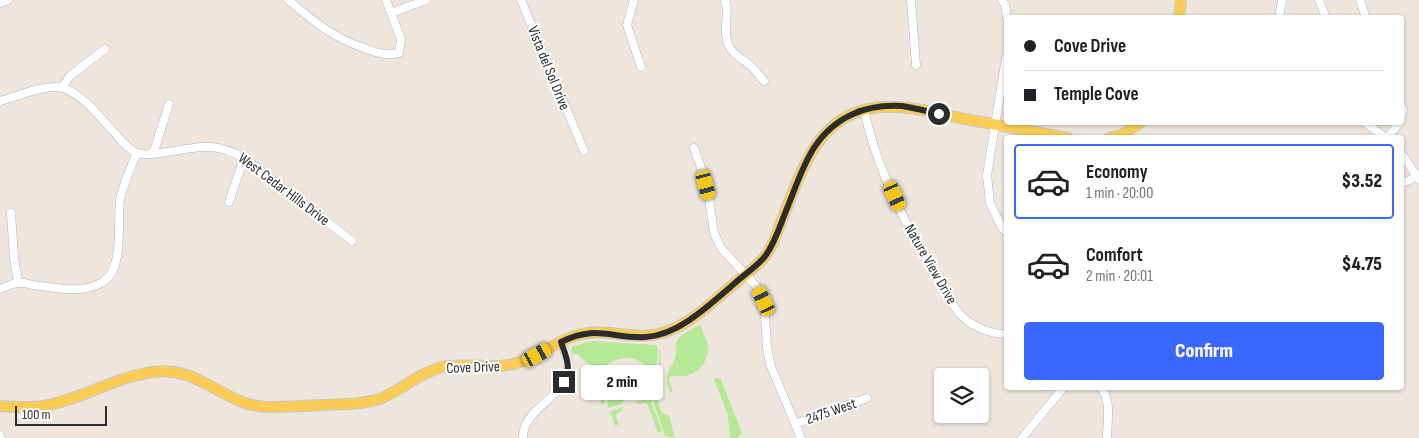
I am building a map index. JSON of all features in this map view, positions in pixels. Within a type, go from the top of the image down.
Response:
[{"type":"main road","points":[[1179,15],[1181,0]]},
{"type":"main road","name":"Cove Drive","points":[[0,406],[42,406],[132,376],[154,371],[174,371],[192,376],[238,401],[258,406],[356,404],[384,397],[422,374],[436,369],[456,365],[496,367],[510,365],[531,358],[573,336],[594,332],[639,337],[663,333],[692,318],[746,274],[766,255],[814,146],[825,132],[841,119],[864,109],[901,106],[1051,135]]},
{"type":"main road","points":[[1123,135],[1137,125]]},
{"type":"street","points":[[0,3],[8,0]]},
{"type":"street","points":[[288,0],[330,34],[348,43],[386,56],[399,53],[401,39],[386,0]]},
{"type":"street","points":[[391,13],[426,0]]},
{"type":"street","name":"Vista del Sol Drive","points":[[521,0],[584,151]]},
{"type":"street","points":[[634,0],[626,24],[641,68]]},
{"type":"street","points":[[725,0],[728,15],[727,40],[731,50],[738,58],[752,67],[764,81]]},
{"type":"street","points":[[911,0],[916,65]]},
{"type":"street","points":[[1002,0],[1006,5],[1007,15]]},
{"type":"street","points":[[1280,15],[1282,0]]},
{"type":"street","points":[[1319,0],[1325,15]]},
{"type":"street","points":[[1360,0],[1365,15]]},
{"type":"street","points":[[62,87],[70,76],[105,49]]},
{"type":"street","points":[[1004,70],[987,175],[990,202],[1004,230]]},
{"type":"street","points":[[0,101],[43,88],[62,87],[75,94],[90,107],[137,154],[125,180],[122,194],[117,261],[113,272],[107,280],[78,289],[64,289],[18,282],[0,289]]},
{"type":"street","points":[[153,154],[169,104]]},
{"type":"street","name":"Nature View Drive","points":[[864,109],[874,150],[916,243],[960,314],[977,327],[996,334],[1004,334]]},
{"type":"street","points":[[1368,125],[1382,135]]},
{"type":"street","points":[[1389,135],[1397,125]]},
{"type":"street","name":"West Cedar Hills Drive","points":[[137,154],[153,154],[204,146],[229,150],[244,158],[352,241]]},
{"type":"street","points":[[694,148],[709,198],[714,233],[721,248],[756,286],[764,301],[770,364],[801,438]]},
{"type":"street","points":[[1404,157],[1418,178],[1404,183]]},
{"type":"street","points":[[229,202],[244,158]]},
{"type":"street","points":[[10,213],[18,282]]},
{"type":"street","points":[[523,438],[524,428],[529,418],[562,385],[566,378],[568,365],[561,342]]},
{"type":"street","points":[[1022,438],[1061,390]]},
{"type":"street","points":[[1102,390],[1107,398],[1108,407],[1107,438]]},
{"type":"street","name":"2475 West","points":[[795,424],[867,398]]},
{"type":"green space","points":[[700,324],[708,347],[707,357],[702,366],[690,375],[670,377],[673,392],[670,392],[667,385],[667,374],[675,357],[677,340]]},
{"type":"green space","points":[[593,341],[657,345],[658,358],[654,370],[637,360],[627,358],[612,362],[599,370],[582,359],[578,354],[572,354],[573,346]]},
{"type":"green space","points":[[660,348],[659,387],[657,387],[656,377]]},
{"type":"green space","points":[[630,367],[644,375],[650,387],[648,388],[642,382],[631,377],[632,374],[618,375],[607,383],[609,385],[605,393],[605,404],[602,405],[600,390],[604,377],[614,369]]},
{"type":"green space","points":[[718,378],[721,380],[742,433],[737,438],[730,438],[728,416],[714,379]]},
{"type":"green space","points":[[637,382],[644,386],[648,394],[630,399],[630,393]]},
{"type":"green space","points":[[608,393],[624,397],[623,403],[609,408],[607,403]]},
{"type":"green space","points":[[649,398],[652,402],[650,405],[652,404],[662,431],[658,433],[647,403],[637,404],[636,402]]},
{"type":"green space","points":[[657,399],[661,411],[666,416],[669,415],[675,438],[665,436],[653,401]]},
{"type":"green space","points":[[623,407],[622,411],[615,415],[619,424],[615,426],[610,412]]},
{"type":"route","points":[[564,382],[569,370],[561,342],[573,336],[594,332],[647,337],[668,331],[686,323],[746,274],[766,255],[814,146],[825,132],[841,119],[864,109],[880,107],[901,106],[939,114]]}]
